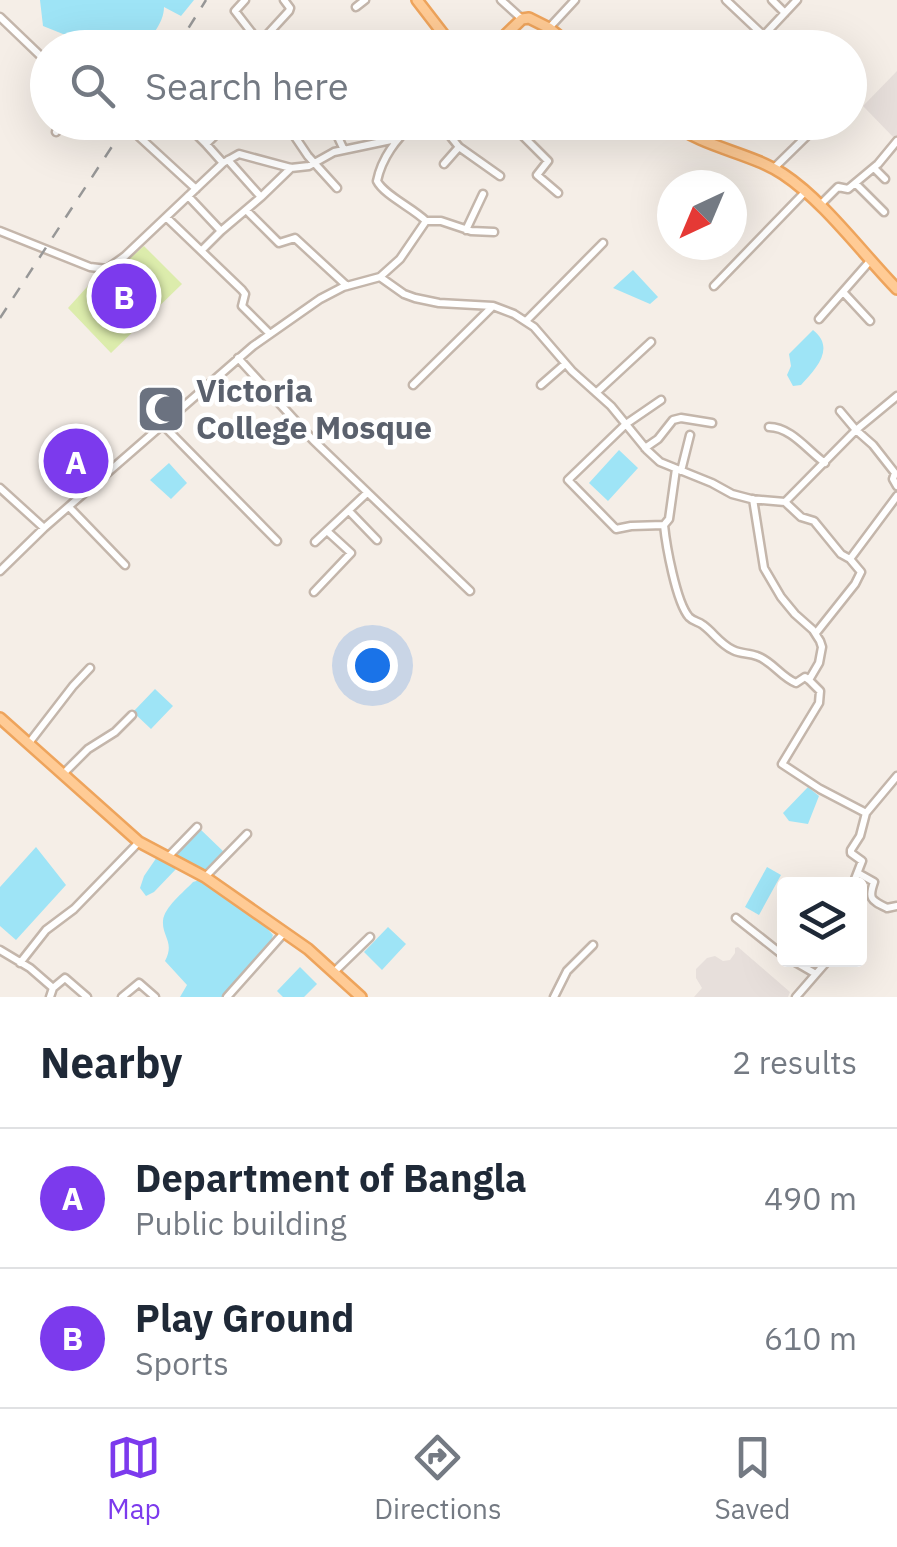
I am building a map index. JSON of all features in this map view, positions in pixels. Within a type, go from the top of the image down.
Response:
[{"type":"main road","points":[[417,0],[440,30]]},
{"type":"main road","points":[[511,30],[522,19],[534,19],[552,30]]},
{"type":"main road","points":[[711,140],[774,169],[805,192],[897,289]]},
{"type":"main road","points":[[0,718],[139,842],[205,877],[308,949],[360,997]]},
{"type":"street","points":[[246,0],[235,12],[247,30]]},
{"type":"street","points":[[271,30],[289,11],[284,0]]},
{"type":"street","points":[[356,6],[365,0]]},
{"type":"street","points":[[501,0],[522,19]]},
{"type":"street","points":[[549,28],[575,0]]},
{"type":"street","points":[[726,0],[758,30]]},
{"type":"street","points":[[772,0],[785,13]]},
{"type":"street","points":[[768,30],[797,0]]},
{"type":"street","points":[[0,16],[30,45]]},
{"type":"street","points":[[143,140],[196,189]]},
{"type":"street","points":[[202,140],[262,196]]},
{"type":"street","points":[[206,144],[210,140]]},
{"type":"street","points":[[298,140],[337,188]]},
{"type":"street","points":[[339,140],[344,150]]},
{"type":"street","points":[[1,233],[107,270],[226,161],[239,154],[291,168],[310,166],[334,152],[393,140]]},
{"type":"street","points":[[393,140],[380,166],[377,185],[426,221],[494,232]]},
{"type":"street","points":[[453,140],[500,176]]},
{"type":"street","points":[[527,140],[548,161],[537,175],[558,193]]},
{"type":"street","points":[[774,169],[803,140]]},
{"type":"street","points":[[819,206],[838,188],[848,190],[856,184],[897,141]]},
{"type":"street","points":[[444,164],[459,147]]},
{"type":"street","points":[[202,250],[291,168]]},
{"type":"street","points":[[874,168],[885,179]]},
{"type":"street","points":[[856,184],[884,212]]},
{"type":"street","points":[[714,286],[805,192]]},
{"type":"street","points":[[466,230],[483,194]]},
{"type":"street","points":[[188,196],[221,232]]},
{"type":"street","points":[[247,211],[279,244],[295,238],[346,286]]},
{"type":"street","points":[[166,217],[245,294],[242,306],[270,334]]},
{"type":"street","points":[[0,571],[238,358],[310,304],[346,286],[380,277],[400,259],[426,221]]},
{"type":"street","points":[[526,321],[603,243]]},
{"type":"street","points":[[819,320],[870,261]]},
{"type":"street","points":[[380,277],[415,298],[493,306],[514,314],[526,321],[597,392],[660,462],[732,494],[785,502],[800,517],[814,522],[841,554],[860,569],[856,584],[816,633]]},
{"type":"street","points":[[844,293],[870,321]]},
{"type":"street","points":[[413,385],[493,306]]},
{"type":"street","points":[[597,392],[651,342]]},
{"type":"street","points":[[238,358],[313,440],[470,591]]},
{"type":"street","points":[[541,385],[565,364]]},
{"type":"street","points":[[785,502],[856,430],[897,396]]},
{"type":"street","points":[[661,400],[626,424],[568,480],[616,529],[664,525]]},
{"type":"street","points":[[840,411],[896,472],[897,486]]},
{"type":"street","points":[[645,448],[658,440],[673,420],[712,423]]},
{"type":"street","points":[[162,425],[278,541]]},
{"type":"street","points":[[769,427],[780,428],[825,463]]},
{"type":"street","points":[[690,434],[678,470],[669,519],[664,525],[678,593],[691,620],[720,642],[736,652],[758,656],[796,683],[805,677],[820,691],[820,703],[782,764],[866,813]]},
{"type":"street","points":[[0,488],[44,528]]},
{"type":"street","points":[[316,542],[368,492]]},
{"type":"street","points":[[850,559],[897,496]]},
{"type":"street","points":[[753,499],[764,568],[795,614],[816,633],[822,647],[819,663],[809,680]]},
{"type":"street","points":[[69,507],[125,566]]},
{"type":"street","points":[[348,511],[377,540]]},
{"type":"street","points":[[314,592],[351,553],[328,531]]},
{"type":"street","points":[[29,743],[90,668]]},
{"type":"street","points":[[63,774],[132,715]]},
{"type":"street","points":[[857,877],[862,861],[850,852],[860,836],[866,813],[897,776]]},
{"type":"street","points":[[168,857],[196,827]]},
{"type":"street","points":[[205,877],[247,834]]},
{"type":"street","points":[[20,963],[46,930],[74,908],[139,842]]},
{"type":"street","points":[[858,873],[874,882],[870,897],[886,908],[897,906]]},
{"type":"street","points":[[736,918],[777,950]]},
{"type":"street","points":[[227,997],[284,934]]},
{"type":"street","points":[[333,973],[370,937]]},
{"type":"street","points":[[554,997],[568,971],[593,945]]},
{"type":"street","points":[[0,950],[53,988]]},
{"type":"street","points":[[804,967],[816,974]]},
{"type":"street","points":[[796,997],[822,967]]},
{"type":"street","points":[[50,997],[64,978],[87,997]]},
{"type":"street","points":[[122,997],[139,984],[155,997]]},
{"type":"shaded area","points":[[897,71],[897,139],[867,110],[867,102]]},
{"type":"shaded area","points":[[738,947],[790,992],[788,997],[694,997],[702,988],[696,969],[707,958],[730,960]]},
{"type":"green space","points":[[144,246],[182,284],[111,353],[68,308],[96,277],[109,276]]},
{"type":"water","points":[[40,0],[194,0],[181,16],[164,7],[155,30],[53,30],[43,26]]},
{"type":"water","points":[[633,270],[658,297],[650,304],[613,288]]},
{"type":"water","points":[[813,330],[823,344],[821,358],[801,385],[793,386],[787,375],[791,366],[789,354]]},
{"type":"water","points":[[619,450],[638,468],[608,501],[589,483]]},
{"type":"water","points":[[169,463],[187,483],[171,499],[150,480]]},
{"type":"water","points":[[155,689],[173,706],[151,729],[133,712]]},
{"type":"water","points":[[808,787],[819,796],[808,824],[789,821],[783,813]]},
{"type":"water","points":[[199,828],[225,853],[206,873],[174,853]]},
{"type":"water","points":[[36,847],[66,885],[16,940],[0,926],[0,887]]},
{"type":"water","points":[[157,857],[177,868],[146,896],[140,888]]},
{"type":"water","points":[[767,867],[781,875],[759,915],[745,907]]},
{"type":"water","points":[[200,880],[273,935],[270,944],[223,997],[180,997],[187,985],[165,961],[169,949],[164,916],[193,882]]},
{"type":"water","points":[[388,927],[406,944],[382,970],[364,952]]},
{"type":"water","points":[[300,967],[317,984],[304,997],[283,997],[277,991]]},
{"type":"railway","points":[[187,30],[206,0]]},
{"type":"railway","points":[[0,318],[116,140]]},
{"type":"place","name":"Play Ground","points":[[124,296]]},
{"type":"place","name":"Victoria College Mosque","points":[[161,409]]},
{"type":"place","name":"Department of Bangla","points":[[76,461]]}]
